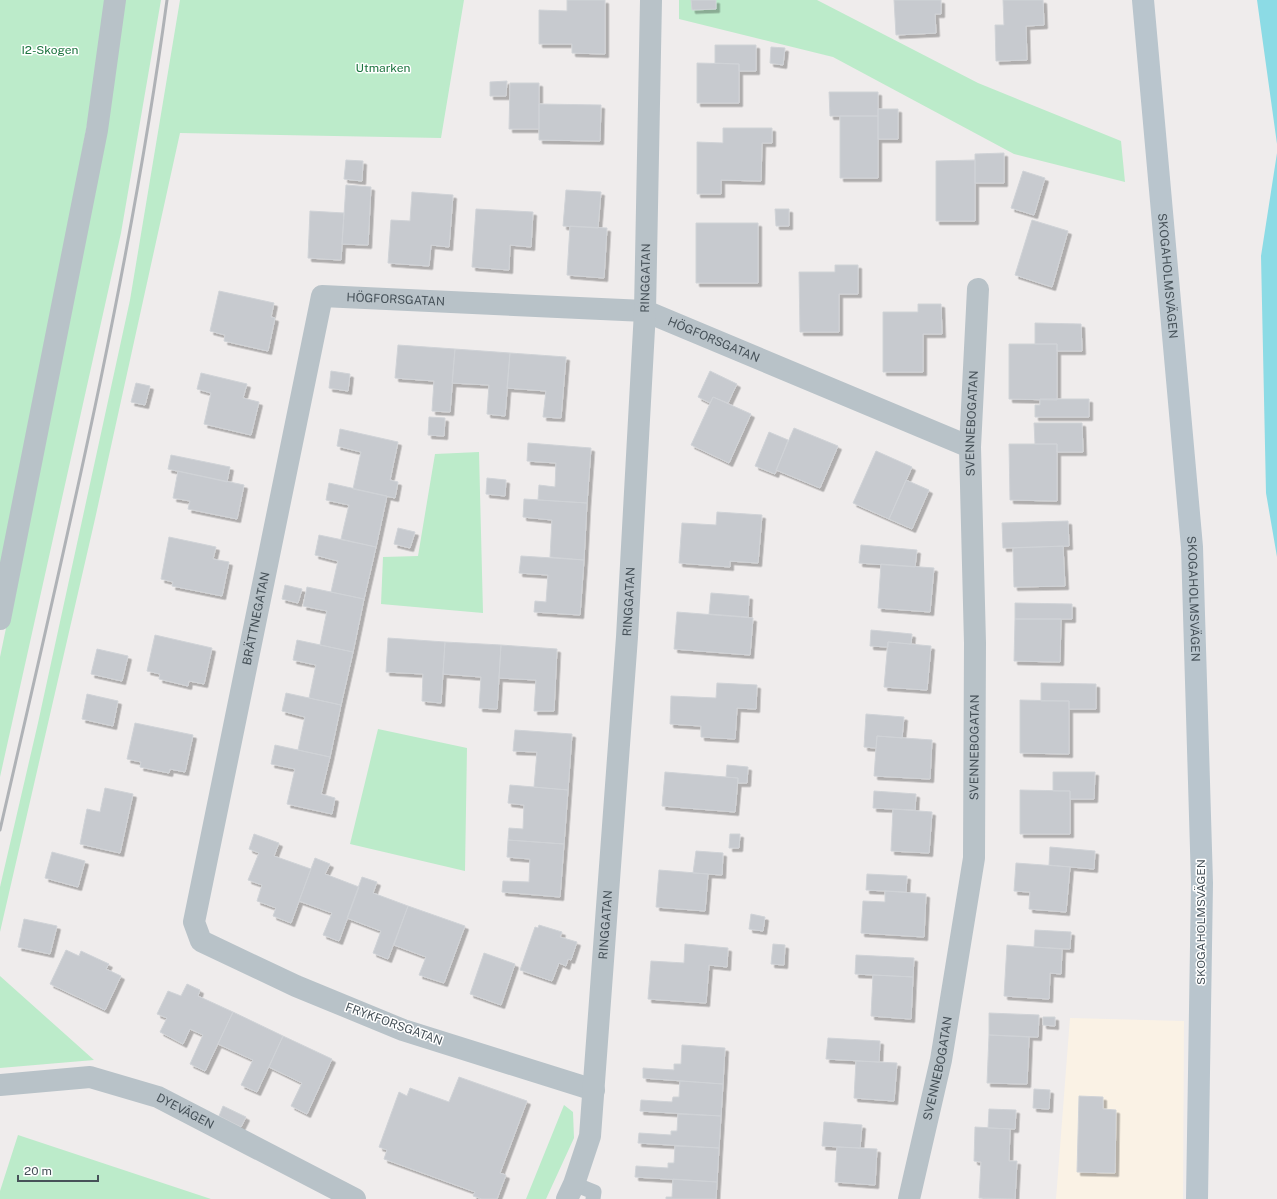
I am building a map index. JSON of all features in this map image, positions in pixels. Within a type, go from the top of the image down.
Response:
[{"type":"street","points":[[0,619],[96,130],[115,0]]},
{"type":"street","name":"RINGGATAN","points":[[570,1191],[590,1136],[627,638],[645,311],[652,0]]},
{"type":"street","name":"SKOGAHOLMSVÄGEN","points":[[1143,0],[1192,547],[1202,883],[1197,1199]]},
{"type":"street","name":"SVENNEBOGATAN","points":[[909,1199],[941,1060],[974,858],[975,643],[970,447],[978,289]]},
{"type":"street","name":"HÖGFORSGATAN","points":[[322,296],[645,311],[970,447]]},
{"type":"street","name":"BRÄTTNEGATAN","points":[[201,941],[194,922],[322,296]]},
{"type":"street","name":"FRYKFORSGATAN","points":[[201,941],[296,986],[403,1030],[594,1090]]},
{"type":"street","name":"DYEVÄGEN","points":[[0,1085],[90,1077],[158,1097],[355,1199]]},
{"type":"lane","points":[[570,1191],[594,1192],[593,1199]]},
{"type":"shaded area","points":[[1070,1018],[1184,1021],[1183,1199],[1056,1199]]},
{"type":"green space","name":"I2-Skogen","points":[[0,0],[110,0],[0,597]]},
{"type":"green space","points":[[125,0],[161,0],[121,233],[0,777],[0,657],[44,445]]},
{"type":"green space","name":"Utmarken","points":[[180,0],[464,0],[441,138],[180,133],[95,519],[0,932],[0,887],[38,723],[130,300]]},
{"type":"green space","points":[[679,0],[817,0],[978,83],[1121,141],[1125,182],[1014,154],[833,57],[679,19]]},
{"type":"green space","points":[[479,452],[483,613],[381,604],[383,557],[418,556],[435,454]]},
{"type":"green space","points":[[378,729],[467,748],[465,871],[350,844]]},
{"type":"green space","points":[[0,976],[94,1060],[0,1068]]},
{"type":"green space","points":[[564,1105],[573,1112],[574,1138],[546,1199],[526,1199]]},
{"type":"green space","points":[[18,1135],[211,1199],[0,1199],[0,1191]]},
{"type":"water","points":[[1257,0],[1277,0],[1277,144]]},
{"type":"water","points":[[1277,153],[1277,557],[1266,493],[1261,256]]},
{"type":"building","points":[[567,0],[605,0],[605,54],[572,53],[572,44],[539,44],[539,10],[567,11]]},
{"type":"building","points":[[691,0],[716,0],[716,9],[692,10]]},
{"type":"building","points":[[894,0],[941,0],[941,14],[935,14],[936,33],[896,35]]},
{"type":"building","points":[[1003,0],[1043,0],[1044,25],[1026,26],[1027,60],[996,61],[995,25],[1004,25]]},
{"type":"building","points":[[715,45],[756,45],[756,71],[739,71],[739,64],[715,63]]},
{"type":"building","points":[[771,47],[785,48],[783,65],[770,63]]},
{"type":"building","points":[[697,63],[739,64],[739,103],[697,103]]},
{"type":"building","points":[[507,81],[506,96],[490,96],[490,82]]},
{"type":"building","points":[[510,83],[539,83],[539,129],[509,129]]},
{"type":"building","points":[[829,92],[878,92],[878,116],[830,116]]},
{"type":"building","points":[[539,104],[601,105],[600,141],[539,140]]},
{"type":"building","points":[[878,109],[898,109],[898,139],[878,139]]},
{"type":"building","points":[[840,116],[878,116],[878,178],[840,178]]},
{"type":"building","points":[[723,128],[772,128],[772,143],[762,143],[761,181],[721,180],[721,194],[697,194],[697,142],[723,143]]},
{"type":"building","points":[[1004,153],[1004,183],[975,183],[975,154]]},
{"type":"building","points":[[346,160],[363,161],[362,181],[344,179]]},
{"type":"building","points":[[975,160],[975,221],[936,221],[936,161]]},
{"type":"building","points":[[1023,171],[1045,178],[1034,215],[1011,208]]},
{"type":"building","points":[[346,185],[371,187],[368,245],[342,244]]},
{"type":"building","points":[[566,190],[601,192],[598,228],[563,226]]},
{"type":"building","points":[[412,192],[453,195],[449,247],[431,245],[429,266],[388,263],[391,220],[410,221]]},
{"type":"building","points":[[476,209],[533,212],[531,247],[510,245],[509,270],[472,267]]},
{"type":"building","points":[[775,209],[789,209],[789,226],[776,226]]},
{"type":"building","points":[[310,211],[344,213],[341,260],[308,258]]},
{"type":"building","points":[[1032,220],[1068,231],[1052,287],[1015,275]]},
{"type":"building","points":[[696,223],[758,223],[758,283],[696,283]]},
{"type":"building","points":[[570,226],[607,228],[604,278],[567,275]]},
{"type":"building","points":[[835,265],[858,265],[858,294],[839,294],[839,332],[800,332],[799,272],[835,272]]},
{"type":"building","points":[[219,291],[274,303],[271,317],[275,318],[268,351],[224,341],[225,335],[210,331]]},
{"type":"building","points":[[918,304],[941,304],[942,334],[923,334],[923,372],[883,372],[883,312],[918,312]]},
{"type":"building","points":[[1035,323],[1081,324],[1082,351],[1057,351],[1057,344],[1035,344]]},
{"type":"building","points":[[1009,344],[1057,344],[1057,400],[1009,399]]},
{"type":"building","points":[[398,345],[455,349],[450,412],[432,411],[434,381],[395,378]]},
{"type":"building","points":[[455,349],[510,353],[505,416],[487,414],[489,385],[452,383]]},
{"type":"building","points":[[510,353],[566,357],[561,418],[543,417],[546,391],[507,388]]},
{"type":"building","points":[[331,371],[350,374],[348,391],[329,388]]},
{"type":"building","points":[[710,371],[737,384],[728,403],[713,397],[710,403],[698,397]]},
{"type":"building","points":[[201,373],[247,384],[243,398],[259,402],[251,435],[204,424],[211,393],[197,389]]},
{"type":"building","points":[[136,383],[150,386],[145,405],[131,402]]},
{"type":"building","points":[[713,397],[751,414],[729,463],[691,445]]},
{"type":"building","points":[[1040,399],[1089,399],[1089,417],[1035,417],[1035,405],[1040,405]]},
{"type":"building","points":[[429,417],[445,418],[444,436],[428,435]]},
{"type":"building","points":[[1034,423],[1082,423],[1083,452],[1057,452],[1057,444],[1035,444]]},
{"type":"building","points":[[794,428],[838,446],[820,488],[776,470]]},
{"type":"building","points":[[340,429],[398,442],[390,480],[398,482],[395,498],[353,489],[361,452],[337,446]]},
{"type":"building","points":[[769,432],[788,440],[775,474],[755,466]]},
{"type":"building","points":[[528,443],[591,448],[587,503],[538,500],[539,485],[555,487],[556,463],[527,461]]},
{"type":"building","points":[[1009,444],[1057,444],[1057,501],[1010,500]]},
{"type":"building","points":[[876,451],[912,467],[889,519],[853,503]]},
{"type":"building","points":[[171,455],[230,467],[227,482],[168,469]]},
{"type":"building","points":[[178,471],[244,485],[237,519],[188,509],[190,501],[173,498]]},
{"type":"building","points":[[487,478],[506,480],[505,496],[486,494]]},
{"type":"building","points":[[906,480],[929,490],[912,529],[889,519]]},
{"type":"building","points":[[329,483],[387,496],[376,547],[341,539],[349,505],[326,500]]},
{"type":"building","points":[[524,499],[587,503],[584,560],[550,557],[552,520],[523,517]]},
{"type":"building","points":[[717,512],[762,515],[758,563],[730,561],[730,567],[679,563],[682,523],[716,525]]},
{"type":"building","points":[[1068,521],[1069,546],[1003,548],[1002,523]]},
{"type":"building","points":[[398,528],[415,532],[410,548],[394,544]]},
{"type":"building","points":[[319,535],[376,547],[364,599],[331,592],[338,561],[315,555]]},
{"type":"building","points":[[169,537],[216,547],[213,559],[229,562],[222,596],[172,586],[173,582],[161,579]]},
{"type":"building","points":[[861,545],[917,550],[915,567],[859,563]]},
{"type":"building","points":[[1063,546],[1065,586],[1014,587],[1013,548]]},
{"type":"building","points":[[521,556],[584,560],[580,615],[534,612],[535,601],[546,602],[548,575],[519,573]]},
{"type":"building","points":[[881,564],[934,568],[930,612],[878,608]]},
{"type":"building","points":[[285,585],[302,589],[298,603],[282,599]]},
{"type":"building","points":[[307,587],[364,599],[353,652],[320,645],[327,611],[303,606]]},
{"type":"building","points":[[711,593],[749,596],[748,617],[709,614]]},
{"type":"building","points":[[1015,603],[1072,604],[1072,619],[1015,619]]},
{"type":"building","points":[[677,612],[753,618],[750,655],[674,649]]},
{"type":"building","points":[[1015,619],[1061,619],[1060,662],[1014,661]]},
{"type":"building","points":[[871,630],[912,634],[911,644],[888,642],[888,647],[870,646]]},
{"type":"building","points":[[155,635],[212,648],[204,684],[189,681],[188,686],[159,679],[160,674],[147,671]]},
{"type":"building","points":[[388,638],[445,642],[441,703],[422,701],[423,674],[386,672]]},
{"type":"building","points":[[297,640],[353,652],[341,705],[309,698],[316,665],[293,660]]},
{"type":"building","points":[[445,642],[501,645],[497,709],[479,708],[481,677],[443,674]]},
{"type":"building","points":[[888,642],[931,646],[927,690],[884,687]]},
{"type":"building","points":[[501,645],[557,649],[554,711],[534,711],[536,680],[499,678]]},
{"type":"building","points":[[97,649],[128,656],[122,681],[91,674]]},
{"type":"building","points":[[717,683],[757,685],[756,709],[737,708],[735,739],[701,737],[701,726],[670,724],[671,696],[716,698]]},
{"type":"building","points":[[1041,683],[1096,684],[1096,709],[1069,709],[1069,701],[1041,701]]},
{"type":"building","points":[[286,693],[341,705],[330,757],[298,750],[305,717],[282,711]]},
{"type":"building","points":[[87,694],[118,701],[113,726],[82,719]]},
{"type":"building","points":[[1020,700],[1069,701],[1069,754],[1020,753]]},
{"type":"building","points":[[866,714],[904,717],[902,738],[877,736],[876,748],[864,747]]},
{"type":"building","points":[[135,723],[193,735],[185,772],[170,769],[169,773],[140,767],[141,762],[127,759]]},
{"type":"building","points":[[515,730],[572,734],[568,790],[534,787],[537,752],[513,751]]},
{"type":"building","points":[[877,736],[932,740],[930,779],[874,776]]},
{"type":"building","points":[[275,745],[330,757],[321,794],[335,798],[332,814],[287,804],[295,769],[271,764]]},
{"type":"building","points":[[727,765],[748,767],[747,783],[738,783],[738,778],[726,777]]},
{"type":"building","points":[[665,772],[738,778],[735,812],[662,806]]},
{"type":"building","points":[[1053,772],[1095,772],[1094,799],[1070,799],[1070,791],[1053,791]]},
{"type":"building","points":[[510,785],[568,790],[564,844],[508,840],[509,828],[523,829],[524,805],[508,803]]},
{"type":"building","points":[[105,788],[133,794],[120,853],[80,844],[87,809],[100,812]]},
{"type":"building","points":[[1020,790],[1070,791],[1070,834],[1020,834]]},
{"type":"building","points":[[874,791],[916,794],[915,810],[873,808]]},
{"type":"building","points":[[893,809],[932,812],[929,853],[891,851]]},
{"type":"building","points":[[254,834],[279,843],[274,856],[311,869],[291,923],[273,916],[276,908],[257,901],[262,885],[248,880],[259,853],[249,849]]},
{"type":"building","points":[[730,834],[740,834],[739,848],[729,848]]},
{"type":"building","points":[[508,840],[564,844],[560,897],[502,892],[503,881],[529,882],[530,859],[507,857]]},
{"type":"building","points":[[1050,847],[1095,851],[1094,869],[1049,865]]},
{"type":"building","points":[[696,851],[723,853],[722,875],[693,873]]},
{"type":"building","points":[[52,852],[85,861],[78,887],[45,878]]},
{"type":"building","points":[[315,858],[330,864],[325,874],[359,887],[339,941],[323,935],[332,913],[299,901]]},
{"type":"building","points":[[1016,863],[1070,867],[1066,912],[1029,909],[1030,892],[1014,891]]},
{"type":"building","points":[[659,870],[708,874],[705,911],[656,907]]},
{"type":"building","points":[[867,874],[907,876],[906,892],[866,890]]},
{"type":"building","points":[[362,877],[377,882],[373,893],[408,906],[388,959],[373,953],[381,931],[347,918]]},
{"type":"building","points":[[885,891],[926,894],[924,937],[861,933],[863,901],[885,902]]},
{"type":"building","points":[[408,906],[465,926],[444,983],[419,975],[426,957],[394,945]]},
{"type":"building","points":[[751,914],[765,917],[763,931],[749,929]]},
{"type":"building","points":[[24,919],[57,926],[50,954],[18,947]]},
{"type":"building","points":[[539,925],[562,932],[560,937],[577,942],[571,960],[568,959],[566,966],[559,963],[552,981],[520,970],[535,927],[538,928]]},
{"type":"building","points":[[1035,930],[1071,932],[1070,949],[1034,947]]},
{"type":"building","points":[[685,944],[728,948],[727,967],[709,965],[706,1003],[648,999],[651,961],[684,963]]},
{"type":"building","points":[[773,944],[785,945],[784,965],[771,964]]},
{"type":"building","points":[[1007,945],[1062,949],[1061,974],[1050,973],[1049,999],[1004,996]]},
{"type":"building","points":[[66,950],[79,956],[81,951],[109,964],[106,969],[121,976],[105,1010],[50,984]]},
{"type":"building","points":[[484,953],[515,964],[501,1005],[470,994]]},
{"type":"building","points":[[856,955],[914,958],[913,977],[855,974]]},
{"type":"building","points":[[873,975],[913,977],[911,1019],[871,1016]]},
{"type":"building","points":[[187,984],[200,990],[198,996],[233,1012],[205,1071],[190,1064],[203,1035],[190,1029],[183,1044],[160,1032],[167,1018],[157,1014],[168,991],[181,996]]},
{"type":"building","points":[[233,1012],[283,1036],[257,1092],[241,1085],[253,1060],[218,1044]]},
{"type":"building","points":[[989,1013],[1039,1015],[1038,1037],[989,1035]]},
{"type":"building","points":[[1043,1017],[1055,1017],[1055,1026],[1043,1025]]},
{"type":"building","points":[[989,1035],[1029,1037],[1027,1084],[987,1083]]},
{"type":"building","points":[[283,1036],[332,1059],[307,1114],[291,1106],[302,1083],[269,1067]]},
{"type":"building","points":[[828,1038],[880,1041],[879,1062],[826,1059]]},
{"type":"building","points":[[682,1045],[725,1048],[723,1084],[643,1078],[643,1068],[674,1070],[674,1064],[681,1064]]},
{"type":"building","points":[[856,1061],[897,1063],[894,1101],[854,1098]]},
{"type":"building","points":[[459,1077],[527,1101],[500,1173],[506,1175],[497,1199],[482,1199],[473,1196],[475,1192],[384,1159],[387,1150],[379,1147],[399,1092],[407,1096],[410,1088],[449,1102]]},
{"type":"building","points":[[680,1081],[723,1084],[721,1116],[640,1111],[641,1100],[672,1102],[673,1097],[679,1097]]},
{"type":"building","points":[[1034,1089],[1050,1090],[1049,1109],[1033,1108]]},
{"type":"building","points":[[1079,1096],[1103,1097],[1103,1109],[1116,1110],[1115,1173],[1077,1172]]},
{"type":"building","points":[[223,1106],[246,1117],[241,1127],[219,1116]]},
{"type":"building","points":[[989,1109],[1016,1110],[1015,1129],[988,1128]]},
{"type":"building","points":[[678,1114],[721,1116],[719,1148],[638,1143],[639,1133],[671,1135],[671,1131],[677,1131]]},
{"type":"building","points":[[824,1122],[862,1125],[860,1148],[822,1146]]},
{"type":"building","points":[[975,1127],[1010,1129],[1009,1161],[1017,1161],[1015,1199],[979,1198],[981,1162],[974,1161]]},
{"type":"building","points":[[675,1146],[719,1148],[717,1182],[635,1177],[636,1166],[668,1168],[668,1163],[674,1163]]},
{"type":"building","points":[[837,1147],[877,1149],[875,1185],[835,1182]]},
{"type":"building","points":[[673,1179],[717,1182],[716,1199],[666,1199],[666,1197],[672,1197]]},
{"type":"railway","points":[[0,830],[71,520],[114,313],[134,209],[167,0]]}]
